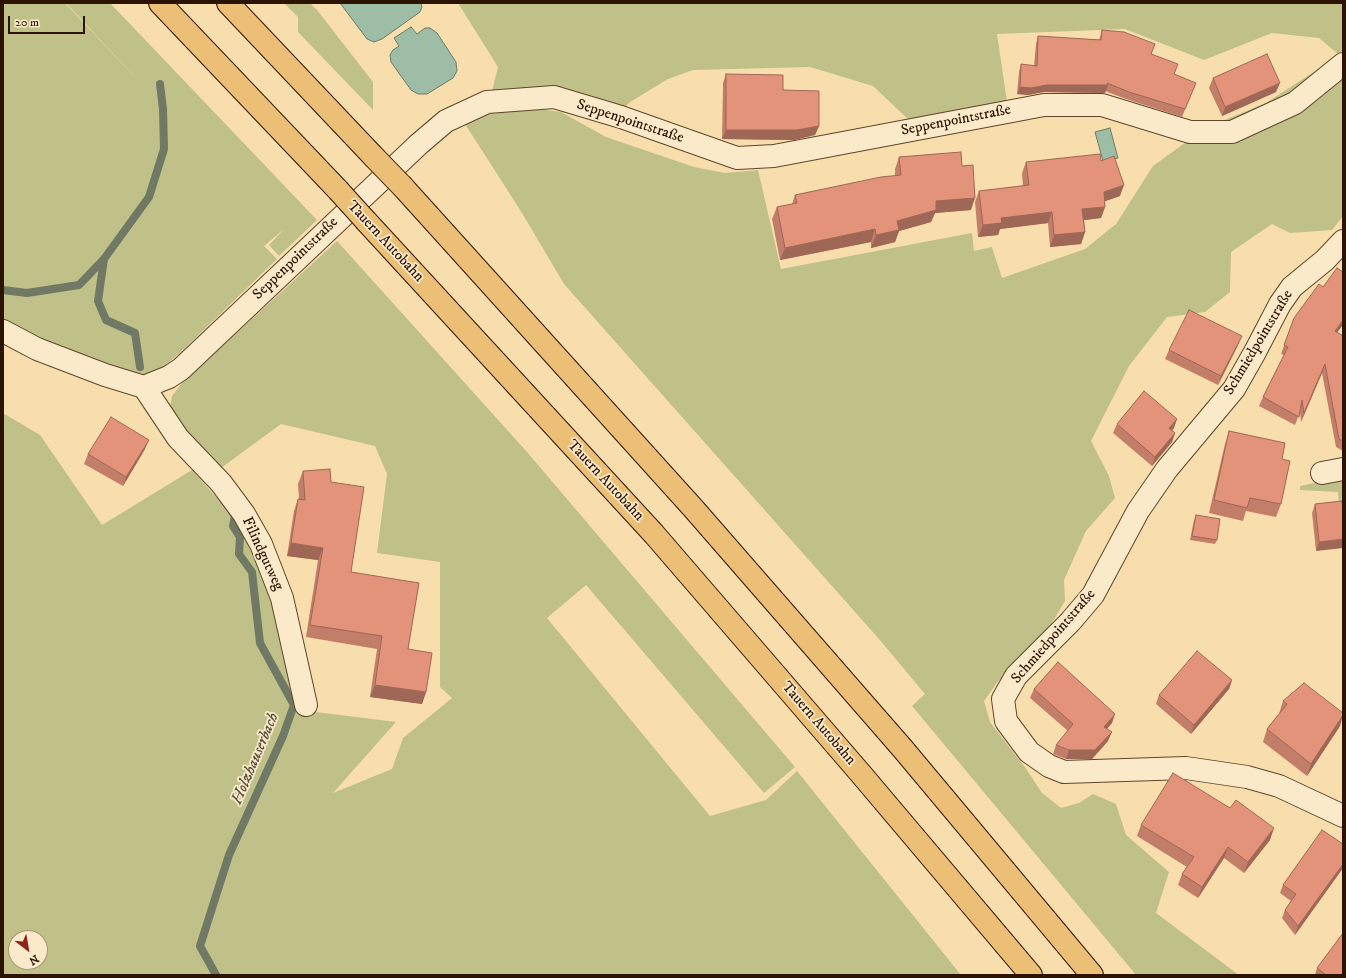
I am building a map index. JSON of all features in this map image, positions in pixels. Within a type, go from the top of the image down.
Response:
[{"type":"highway","name":"Tauern Autobahn","points":[[160,3],[338,190],[654,534],[861,774],[1031,975]]},
{"type":"highway","points":[[228,3],[403,187],[704,520],[903,749],[1092,975]]},
{"type":"street","name":"Seppenpointstraße","points":[[144,387],[169,377],[181,369],[327,229],[446,121],[487,102],[554,97],[621,117],[737,158],[744,158],[774,156],[1044,105],[1102,105],[1190,132],[1232,132],[1295,102],[1343,64]]},
{"type":"street","name":"Schmiedpointstraße","points":[[1343,241],[1325,260],[1292,287],[1280,304],[1234,389],[1167,469],[1138,511],[1093,596],[1070,622],[1016,676],[1003,699],[1006,721],[1029,752],[1049,766],[1064,772],[1186,768],[1247,777],[1280,786],[1343,816]]},
{"type":"street","points":[[3,331],[37,349],[105,376],[144,387]]},
{"type":"street","name":"Filindgutweg","points":[[144,387],[178,438],[221,483],[244,514],[261,544],[282,598],[306,705]]},
{"type":"green space","points":[[3,3],[65,3],[146,89],[66,3],[110,3],[317,220],[279,256],[269,245],[284,229],[264,246],[277,259],[181,352],[162,368],[147,375],[131,375],[3,324]]},
{"type":"green space","points":[[284,3],[310,3],[317,10],[373,82],[373,110],[298,32],[298,17]]},
{"type":"green space","points":[[458,3],[1343,3],[1343,51],[1338,54],[1319,38],[1272,33],[1204,60],[1125,29],[997,34],[1007,102],[910,121],[873,86],[810,67],[693,70],[668,79],[630,102],[619,113],[492,91],[498,67]]},
{"type":"green space","points":[[1326,64],[1343,69],[1343,216],[1332,230],[1290,233],[1272,224],[1231,252],[1230,292],[1205,312],[1167,317],[1129,366],[1091,441],[1109,476],[1115,498],[1086,531],[1064,580],[1065,601],[1025,674],[999,680],[984,701],[990,722],[1027,770],[1042,793],[1061,808],[1079,803],[1093,794],[1116,804],[1126,835],[1169,872],[1156,913],[1239,975],[1136,975],[912,706],[925,694],[879,639],[564,284],[522,213],[465,124],[493,112],[524,107],[561,112],[606,137],[694,167],[725,173],[758,170],[781,269],[972,233],[974,251],[992,247],[1002,278],[1085,249],[1116,224],[1153,166],[1189,140],[1222,121],[1266,103]]},
{"type":"green space","points":[[337,241],[527,452],[795,767],[764,793],[586,585],[547,618],[710,816],[766,800],[797,771],[961,975],[3,975],[3,413],[40,435],[102,525],[192,470],[234,517],[256,551],[276,614],[300,716],[316,712],[396,722],[333,793],[392,769],[403,738],[452,698],[440,687],[440,562],[377,553],[387,474],[375,446],[281,424],[217,471],[186,437],[170,408],[172,396],[182,383]]},
{"type":"green space","points":[[1343,477],[1343,556],[1338,492],[1300,490],[1300,486]]},
{"type":"shaded area","points":[[340,3],[421,3],[422,7],[420,12],[382,39],[374,42],[367,39]]},
{"type":"shaded area","points":[[411,27],[417,34],[425,28],[430,28],[437,33],[456,62],[457,71],[453,78],[427,94],[418,94],[411,90],[391,62],[390,55],[393,50],[399,46],[394,38]]},
{"type":"shaded area","points":[[1110,128],[1118,158],[1103,161],[1095,132]]},
{"type":"building","points":[[1102,30],[1124,32],[1155,44],[1151,54],[1178,64],[1174,74],[1196,83],[1185,109],[1129,92],[1107,83],[1108,85],[1047,85],[1031,88],[1020,87],[1021,64],[1037,66],[1038,36],[1101,40]]},
{"type":"building","points":[[1267,54],[1280,83],[1225,107],[1213,78]]},
{"type":"building","points":[[726,74],[783,75],[783,90],[819,91],[819,126],[797,130],[726,130]]},
{"type":"building","points":[[961,152],[962,166],[973,165],[975,198],[936,201],[936,210],[897,221],[899,230],[876,235],[875,229],[785,248],[777,207],[797,203],[795,195],[881,177],[901,175],[899,157]]},
{"type":"building","points":[[1100,154],[1101,161],[1114,156],[1124,185],[1104,192],[1105,207],[1082,209],[1085,232],[1054,235],[1052,212],[1001,218],[1002,223],[983,225],[979,191],[1029,185],[1026,162]]},
{"type":"building","points":[[1337,268],[1343,272],[1343,320],[1335,331],[1343,336],[1343,441],[1339,439],[1325,364],[1304,413],[1302,400],[1299,417],[1263,397],[1288,347],[1284,345],[1294,318],[1319,284],[1323,287]]},
{"type":"building","points":[[1189,310],[1242,336],[1221,376],[1169,350]]},
{"type":"building","points":[[1144,391],[1177,419],[1169,428],[1175,433],[1155,457],[1117,424]]},
{"type":"building","points":[[111,417],[149,440],[126,477],[88,454]]},
{"type":"building","points":[[1229,431],[1285,443],[1282,459],[1290,461],[1281,504],[1250,498],[1247,508],[1214,500]]},
{"type":"building","points":[[330,469],[331,482],[364,487],[351,572],[419,583],[408,649],[432,653],[426,692],[375,685],[382,636],[310,625],[323,548],[291,543],[298,499],[305,500],[303,471]]},
{"type":"building","points":[[1342,501],[1343,539],[1319,542],[1315,504]]},
{"type":"building","points":[[1196,515],[1220,519],[1217,540],[1192,536]]},
{"type":"building","points":[[1197,651],[1232,680],[1194,725],[1159,695]]},
{"type":"building","points":[[1058,662],[1115,714],[1104,727],[1112,732],[1095,750],[1069,750],[1056,745],[1073,724],[1034,689]]},
{"type":"building","points":[[1304,683],[1343,713],[1311,764],[1267,729],[1287,704],[1283,701]]},
{"type":"building","points":[[1173,773],[1230,808],[1236,800],[1274,828],[1248,862],[1228,847],[1202,887],[1182,874],[1194,857],[1141,825]]},
{"type":"building","points":[[1322,830],[1343,844],[1343,864],[1298,926],[1285,910],[1296,894],[1283,885]]},
{"type":"building","points":[[1343,933],[1343,975],[1326,975],[1317,968]]},
{"type":"waterway","name":"Holzhauserbach","points":[[3,290],[27,293],[79,285],[104,259],[149,197],[164,149],[163,109],[160,84]]},
{"type":"waterway","name":"Holzhauserbach","points":[[104,259],[98,301],[106,320],[135,333],[140,367]]},
{"type":"waterway","name":"Holzhauserbach","points":[[216,975],[200,946],[229,855],[283,736],[294,705],[260,643],[252,572],[239,554],[240,537],[233,526],[235,516],[232,511]]}]
